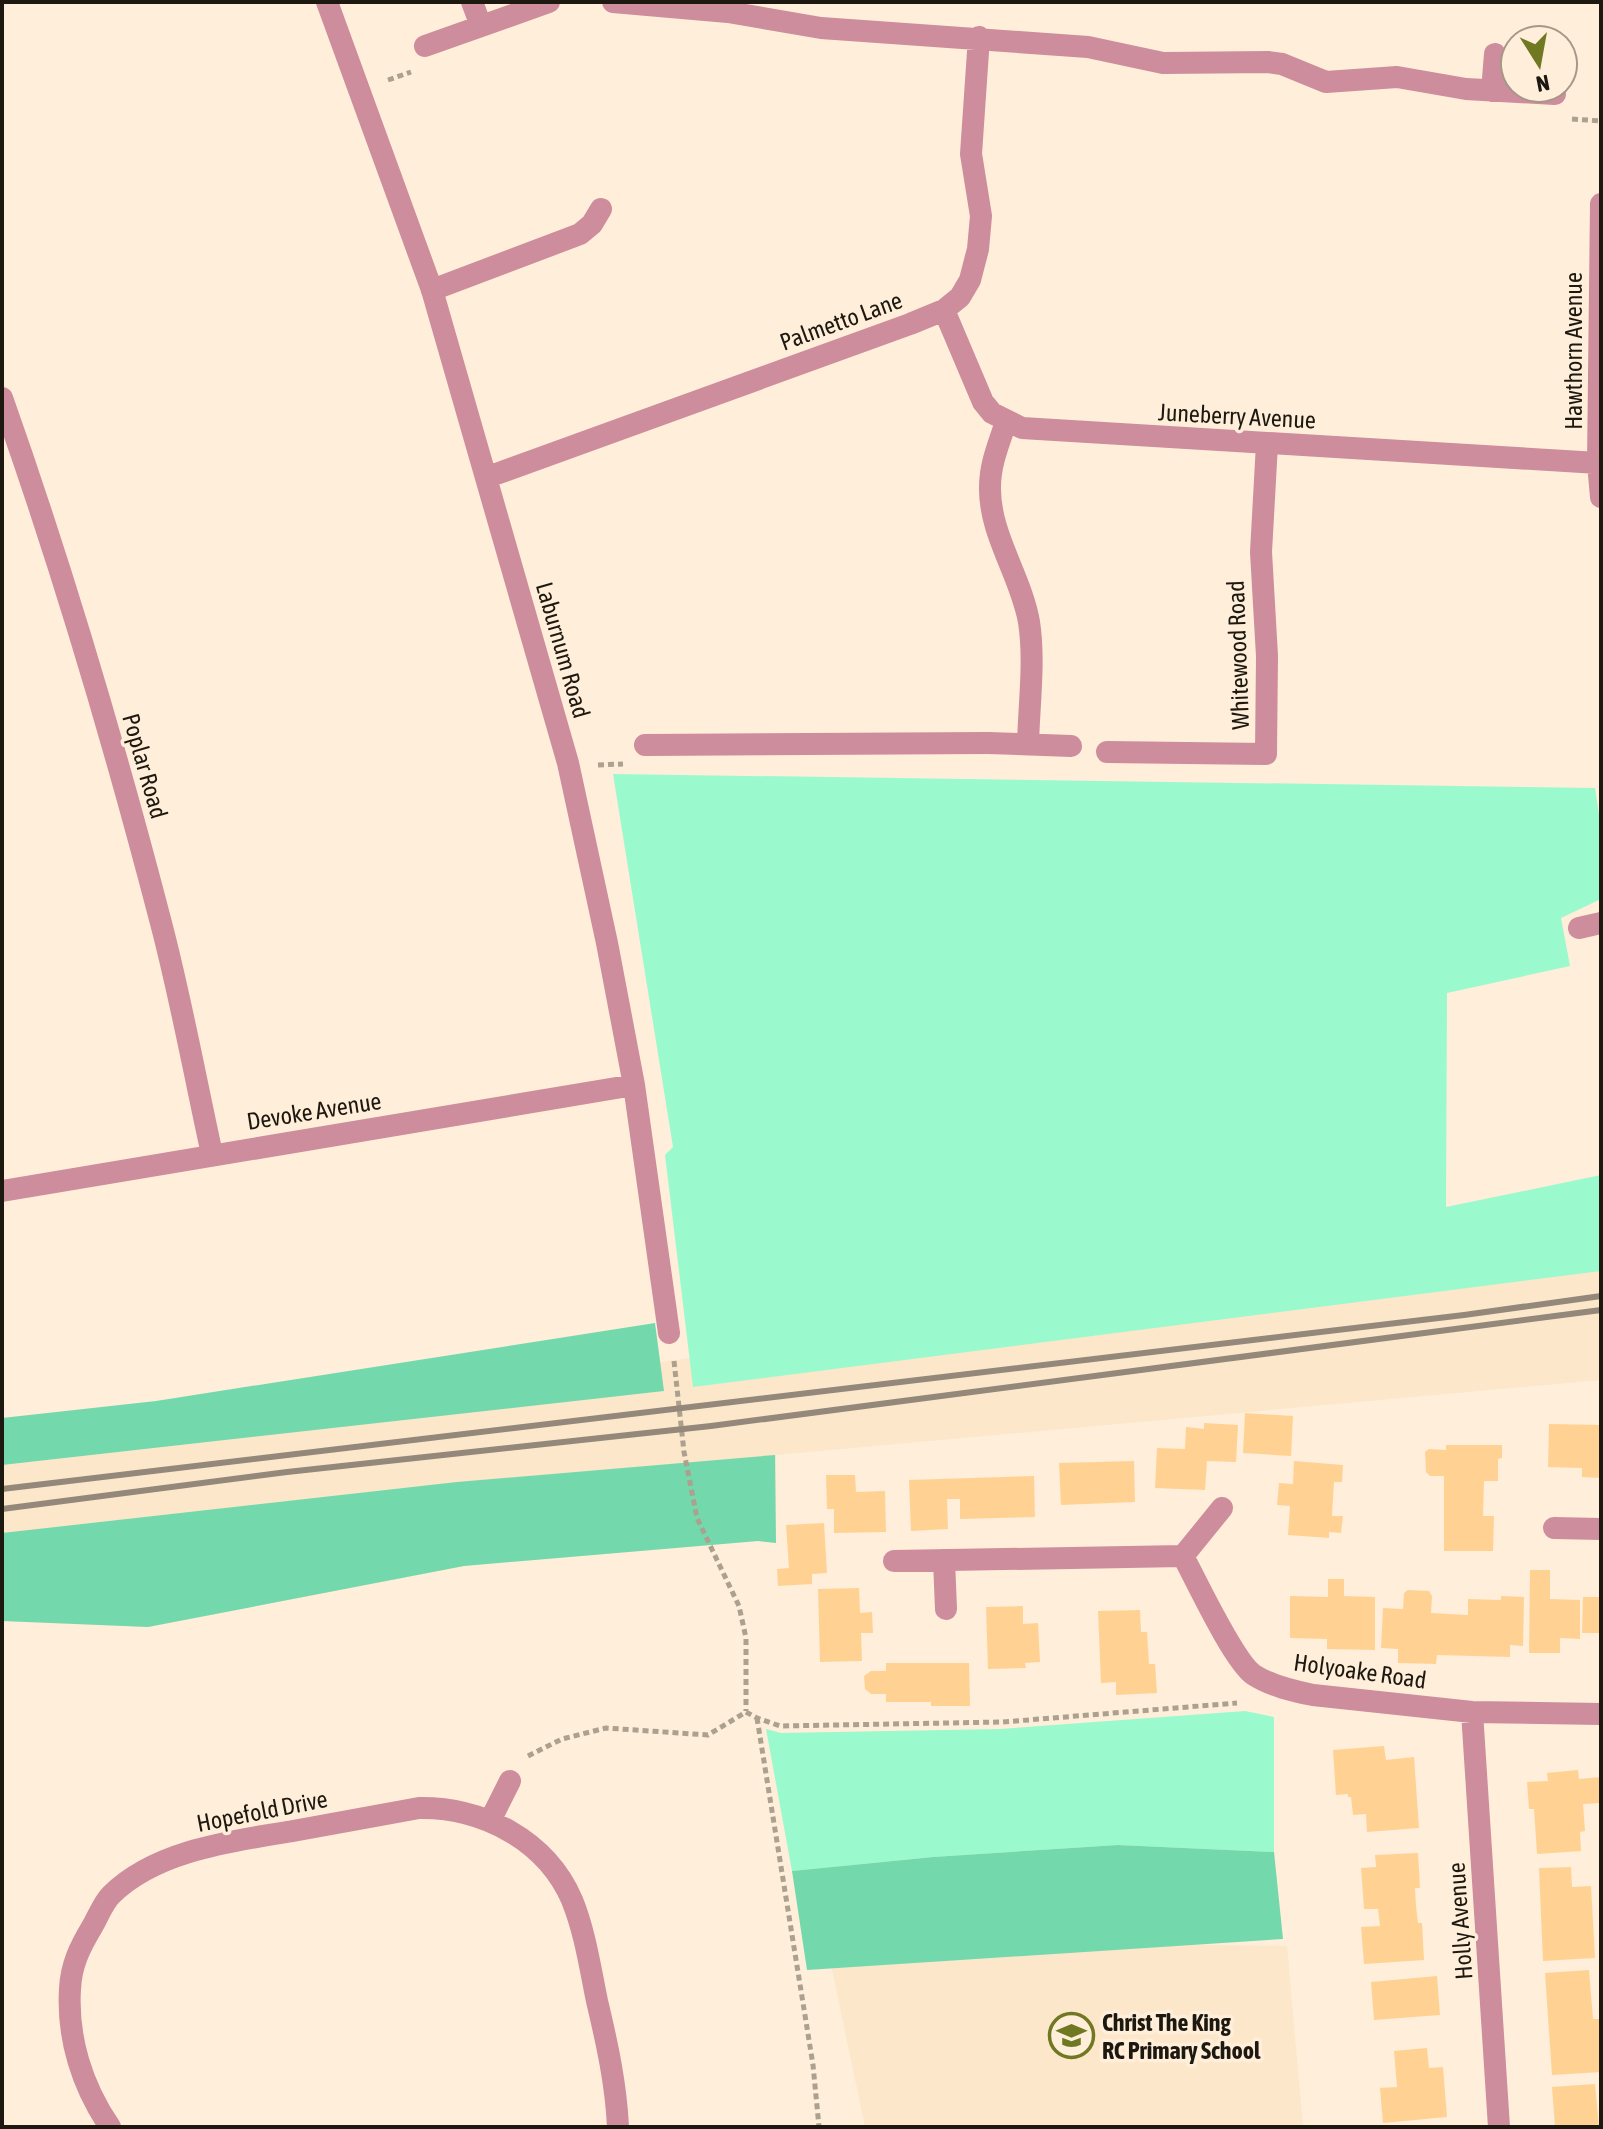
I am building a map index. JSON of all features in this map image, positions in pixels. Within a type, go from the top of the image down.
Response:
[{"type":"street","name":"Laburnum Road","points":[[327,2],[432,290],[568,763],[634,1085],[669,1333]]},
{"type":"street","points":[[472,2],[481,26]]},
{"type":"street","points":[[425,46],[549,2]]},
{"type":"street","points":[[613,2],[728,12],[821,28],[1088,47],[1163,63],[1268,62],[1282,64],[1326,82],[1397,77],[1499,91]]},
{"type":"street","name":"Palmetto Lane","points":[[488,477],[944,310],[960,297],[970,280],[978,249],[981,216],[971,154],[979,37]]},
{"type":"street","points":[[1492,91],[1495,54]]},
{"type":"street","name":"Hawthorn Avenue","points":[[1601,204],[1598,463],[1601,497]]},
{"type":"street","points":[[432,290],[580,234],[592,224],[601,209]]},
{"type":"street","points":[[944,310],[983,402],[1006,422],[993,460],[990,488],[993,515],[1029,620],[1028,744]]},
{"type":"street","name":"Poplar Road","points":[[2,398],[74,613],[114,750],[162,925],[212,1154]]},
{"type":"street","name":"Juneberry Avenue","points":[[1006,422],[1036,430],[1598,463]]},
{"type":"street","name":"Whitewood Road","points":[[1107,752],[1266,754],[1267,656],[1261,552],[1267,444]]},
{"type":"street","points":[[645,745],[988,743],[1071,746]]},
{"type":"street","name":"Devoke Avenue","points":[[2,1191],[634,1085]]},
{"type":"street","points":[[894,1561],[1183,1556],[1222,1508]]},
{"type":"street","points":[[1554,1528],[1601,1529]]},
{"type":"street","name":"Holyoake Road","points":[[1183,1556],[1237,1656],[1251,1673],[1268,1682],[1313,1695],[1472,1712],[1601,1714]]},
{"type":"street","points":[[944,1560],[946,1609]]},
{"type":"street","name":"Holly Avenue","points":[[1472,1712],[1499,2127]]},
{"type":"street","points":[[490,1821],[510,1781]]},
{"type":"street","name":"Hopefold Drive","points":[[110,2127],[88,2091],[73,2042],[69,2006],[71,1970],[84,1940],[110,1896],[149,1870],[210,1845],[419,1808],[439,1808],[490,1821],[523,1838],[550,1865],[571,1898],[582,1931],[616,2086],[618,2127]]},
{"type":"path","points":[[383,68],[388,81],[420,69],[425,46]]},
{"type":"path","points":[[568,763],[621,765],[645,745]]},
{"type":"path","points":[[669,1333],[679,1392],[684,1452],[697,1518],[739,1606],[746,1638],[746,1712]]},
{"type":"path","points":[[746,1712],[780,1726],[1003,1722],[1248,1702],[1268,1682]]},
{"type":"path","points":[[510,1781],[528,1756],[586,1731],[606,1728],[708,1735],[746,1712]]},
{"type":"path","points":[[757,1718],[813,2065],[819,2127]]},
{"type":"shaded area","points":[[1601,1237],[1601,1380],[776,1455],[776,1543],[758,1541],[464,1566],[148,1627],[2,1621],[2,1433],[661,1362]]},
{"type":"shaded area","name":"Christ The King RC Primary School","points":[[826,1941],[1287,1946],[1303,2127],[865,2127]]},
{"type":"green space","points":[[613,774],[1595,788],[1601,828],[1601,899],[1561,918],[1570,966],[1447,993],[1446,1207],[1601,1175],[1601,1271],[693,1387],[665,1155],[673,1147]]},
{"type":"green space","points":[[655,1323],[664,1391],[2,1465],[2,1418],[156,1401]]},
{"type":"green space","points":[[775,1455],[776,1543],[758,1541],[464,1566],[148,1627],[2,1621],[2,1533],[457,1482]]},
{"type":"green space","points":[[1245,1711],[1274,1717],[1274,1852],[1118,1845],[933,1857],[792,1871],[766,1729],[781,1733],[1000,1729]]},
{"type":"green space","points":[[1118,1845],[1274,1852],[1283,1939],[807,1970],[792,1871],[933,1857]]},
{"type":"building","points":[[1245,1413],[1293,1416],[1291,1456],[1243,1453]]},
{"type":"building","points":[[1204,1423],[1238,1425],[1236,1462],[1207,1461],[1205,1490],[1155,1488],[1157,1448],[1185,1449],[1186,1427],[1204,1429]]},
{"type":"building","points":[[1549,1424],[1601,1425],[1601,1478],[1582,1477],[1582,1468],[1548,1467]]},
{"type":"building","points":[[1446,1445],[1502,1445],[1502,1458],[1498,1459],[1498,1481],[1484,1481],[1483,1516],[1494,1516],[1493,1551],[1444,1551],[1444,1476],[1430,1476],[1426,1472],[1425,1452],[1429,1449],[1446,1450]]},
{"type":"building","points":[[1134,1461],[1135,1502],[1061,1505],[1059,1463]]},
{"type":"building","points":[[1294,1461],[1343,1465],[1342,1482],[1334,1482],[1332,1516],[1343,1516],[1341,1533],[1329,1532],[1329,1538],[1288,1535],[1290,1506],[1277,1505],[1279,1483],[1293,1484]]},
{"type":"building","points":[[826,1475],[855,1475],[856,1492],[885,1491],[886,1532],[834,1533],[834,1509],[827,1509]]},
{"type":"building","points":[[1034,1476],[1035,1517],[960,1519],[960,1499],[947,1499],[948,1529],[911,1531],[909,1480]]},
{"type":"building","points":[[824,1523],[827,1573],[812,1574],[812,1584],[778,1586],[777,1569],[789,1568],[786,1525]]},
{"type":"building","points":[[1530,1570],[1550,1570],[1550,1599],[1580,1600],[1580,1639],[1560,1638],[1560,1653],[1529,1653]]},
{"type":"building","points":[[1328,1579],[1344,1579],[1344,1596],[1375,1597],[1375,1650],[1327,1649],[1327,1639],[1290,1638],[1290,1596],[1328,1597]]},
{"type":"building","points":[[859,1588],[860,1613],[872,1612],[873,1633],[861,1633],[862,1661],[820,1662],[818,1589]]},
{"type":"building","points":[[1408,1590],[1429,1591],[1432,1596],[1431,1613],[1468,1615],[1468,1599],[1524,1597],[1523,1646],[1510,1645],[1510,1657],[1437,1655],[1436,1664],[1398,1663],[1398,1649],[1381,1648],[1383,1608],[1403,1609],[1404,1593]]},
{"type":"building","points":[[1583,1597],[1601,1597],[1601,1633],[1582,1633]]},
{"type":"building","points":[[1023,1606],[1023,1624],[1038,1623],[1040,1662],[1025,1663],[1026,1668],[988,1669],[986,1607]]},
{"type":"building","points":[[1140,1610],[1141,1632],[1147,1632],[1149,1664],[1155,1664],[1157,1693],[1116,1695],[1116,1682],[1101,1683],[1098,1611]]},
{"type":"building","points":[[886,1663],[969,1663],[970,1706],[886,1702],[886,1694],[871,1694],[865,1689],[864,1676],[871,1671],[886,1671]]},
{"type":"building","points":[[1384,1746],[1386,1760],[1414,1757],[1419,1828],[1367,1832],[1366,1814],[1353,1815],[1351,1797],[1348,1794],[1336,1795],[1333,1750]]},
{"type":"building","points":[[1578,1770],[1579,1779],[1601,1777],[1601,1803],[1583,1804],[1585,1831],[1580,1832],[1581,1851],[1537,1854],[1534,1809],[1529,1809],[1527,1782],[1548,1781],[1547,1773]]},
{"type":"building","points":[[1418,1853],[1420,1888],[1415,1888],[1416,1906],[1418,1923],[1422,1923],[1424,1960],[1364,1964],[1361,1927],[1380,1926],[1378,1909],[1364,1909],[1361,1868],[1376,1867],[1375,1855]]},
{"type":"building","points":[[1571,1867],[1572,1887],[1591,1886],[1595,1958],[1543,1961],[1539,1868]]},
{"type":"building","points":[[1589,1970],[1593,2019],[1601,2019],[1601,2072],[1552,2075],[1545,1973]]},
{"type":"building","points":[[1437,1976],[1440,2015],[1374,2020],[1371,1982]]},
{"type":"building","points":[[1427,2048],[1429,2068],[1443,2067],[1447,2117],[1383,2123],[1380,2088],[1397,2087],[1394,2051]]},
{"type":"building","points":[[1595,2084],[1599,2127],[1555,2127],[1552,2087]]},
{"type":"railway","points":[[2,1489],[1464,1315],[1601,1296]]},
{"type":"railway","points":[[2,1509],[287,1472],[711,1426],[1601,1310]]},
{"type":"place","name":"Christ The King RC Primary School","points":[[1071,2036]]}]
